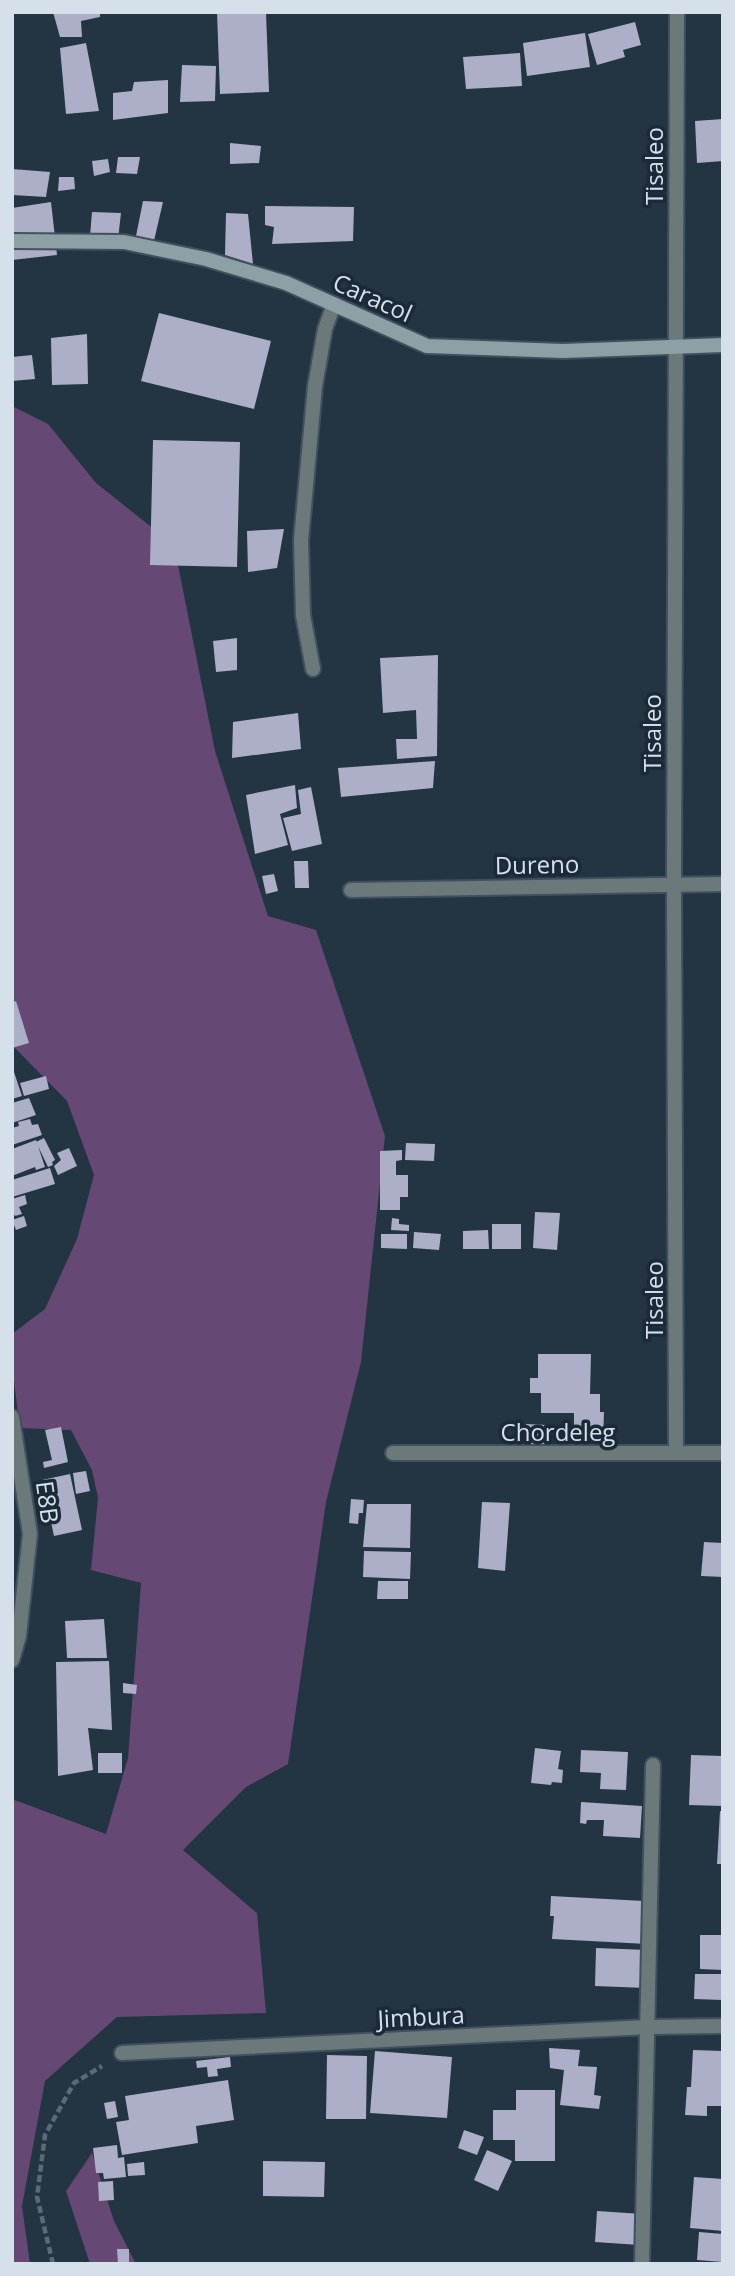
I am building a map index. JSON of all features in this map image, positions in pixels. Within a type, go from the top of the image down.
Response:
[{"type":"street","name":"Tisaleo","points":[[676,1453],[674,885],[677,12]]},
{"type":"street","name":"Caracol","points":[[12,241],[124,242],[206,259],[286,283],[427,346],[563,351],[723,345]]},
{"type":"street","points":[[313,669],[303,615],[301,540],[315,386],[325,329],[334,304]]},
{"type":"street","name":"Dureno","points":[[351,890],[723,884]]},
{"type":"street","name":"E8B","points":[[12,1417],[30,1534],[19,1636],[12,1660]]},
{"type":"street","name":"Chordeleg","points":[[393,1453],[723,1453]]},
{"type":"street","points":[[642,2264],[653,1765]]},
{"type":"street","name":"Jimbura","points":[[122,2053],[648,2027],[723,2026]]},
{"type":"path","points":[[53,2264],[37,2197],[45,2135],[74,2083],[122,2053]]},
{"type":"shaded area","points":[[12,406],[48,424],[96,483],[174,545],[215,751],[268,916],[316,930],[385,1136],[361,1362],[326,1502],[288,1764],[246,1787],[183,1850],[257,1913],[266,2013],[117,2017],[45,2081],[22,2206],[30,2264],[12,2264],[12,1799],[106,1834],[128,1758],[141,1583],[91,1570],[98,1498],[92,1470],[71,1430],[20,1428],[12,1367],[12,1334],[45,1309],[77,1239],[94,1175],[67,1101],[12,1045]]},
{"type":"shaded area","points":[[92,2153],[114,2221],[136,2264],[90,2264],[66,2191]]},
{"type":"building","points":[[53,12],[100,12],[100,17],[81,21],[82,37],[60,37]]},
{"type":"building","points":[[217,12],[266,12],[269,92],[220,94]]},
{"type":"building","points":[[635,22],[641,45],[623,50],[625,57],[597,65],[588,34]]},
{"type":"building","points":[[585,33],[590,67],[527,76],[523,43]]},
{"type":"building","points":[[86,43],[99,111],[66,114],[60,48]]},
{"type":"building","points":[[520,53],[522,86],[466,89],[463,57]]},
{"type":"building","points":[[182,65],[216,66],[215,101],[180,102]]},
{"type":"building","points":[[168,80],[168,113],[113,120],[113,93],[132,91],[134,82]]},
{"type":"building","points":[[723,119],[723,161],[697,163],[695,121]]},
{"type":"building","points":[[230,143],[261,146],[259,163],[230,164]]},
{"type":"building","points":[[118,157],[140,157],[137,174],[116,173]]},
{"type":"building","points":[[108,159],[110,172],[94,176],[92,161]]},
{"type":"building","points":[[12,169],[50,172],[46,197],[12,195]]},
{"type":"building","points":[[59,177],[74,177],[75,189],[58,191]]},
{"type":"building","points":[[143,201],[163,202],[153,245],[135,241]]},
{"type":"building","points":[[51,202],[57,255],[12,260],[12,208]]},
{"type":"building","points":[[265,206],[354,207],[353,241],[272,244],[274,227],[265,225]]},
{"type":"building","points":[[92,212],[121,213],[117,248],[89,248]]},
{"type":"building","points":[[226,213],[248,214],[253,264],[225,255]]},
{"type":"building","points":[[159,313],[271,341],[254,409],[141,381]]},
{"type":"building","points":[[87,334],[88,384],[52,385],[51,338]]},
{"type":"building","points":[[32,355],[35,379],[12,381],[12,357]]},
{"type":"building","points":[[153,440],[240,442],[237,567],[150,565]]},
{"type":"building","points":[[284,529],[277,568],[248,572],[247,531]]},
{"type":"building","points":[[237,638],[237,670],[216,672],[213,641]]},
{"type":"building","points":[[438,655],[437,756],[397,759],[396,739],[417,739],[416,710],[383,713],[380,658]]},
{"type":"building","points":[[298,713],[301,749],[232,758],[233,722]]},
{"type":"building","points":[[435,761],[433,788],[341,797],[338,768]]},
{"type":"building","points":[[295,785],[297,808],[280,814],[288,845],[255,854],[246,795]]},
{"type":"building","points":[[311,787],[322,844],[292,851],[283,818],[301,814],[298,790]]},
{"type":"building","points":[[294,861],[308,861],[309,888],[295,888]]},
{"type":"building","points":[[274,874],[278,891],[266,894],[262,876]]},
{"type":"building","points":[[16,1001],[29,1043],[12,1048],[12,1003]]},
{"type":"building","points":[[12,1066],[22,1096],[12,1099]]},
{"type":"building","points":[[46,1076],[49,1089],[24,1096],[20,1083]]},
{"type":"building","points":[[29,1098],[36,1115],[12,1123],[12,1103]]},
{"type":"building","points":[[30,1119],[32,1125],[38,1124],[42,1135],[12,1145],[12,1128],[19,1126],[18,1122]]},
{"type":"building","points":[[44,1138],[55,1160],[53,1165],[48,1167],[36,1142]]},
{"type":"building","points":[[36,1140],[45,1167],[36,1170],[35,1167],[12,1176],[12,1149]]},
{"type":"building","points":[[406,1143],[435,1144],[434,1161],[405,1160]]},
{"type":"building","points":[[69,1148],[77,1166],[58,1175],[54,1166],[61,1160],[57,1153]]},
{"type":"building","points":[[402,1150],[402,1160],[396,1161],[396,1175],[408,1175],[408,1197],[400,1197],[400,1210],[380,1210],[380,1151]]},
{"type":"building","points":[[50,1168],[55,1184],[12,1197],[12,1180]]},
{"type":"building","points":[[25,1195],[27,1204],[19,1207],[22,1214],[15,1216],[12,1199]]},
{"type":"building","points":[[535,1212],[560,1213],[557,1250],[533,1248]]},
{"type":"building","points":[[24,1216],[27,1226],[16,1230],[12,1220]]},
{"type":"building","points":[[392,1218],[399,1219],[399,1224],[409,1225],[409,1231],[391,1230]]},
{"type":"building","points":[[492,1224],[521,1224],[521,1249],[492,1249]]},
{"type":"building","points":[[488,1230],[489,1249],[463,1249],[463,1231]]},
{"type":"building","points":[[414,1232],[441,1234],[439,1250],[413,1248]]},
{"type":"building","points":[[381,1234],[407,1234],[407,1249],[381,1248]]},
{"type":"building","points":[[538,1354],[591,1354],[590,1394],[600,1394],[600,1412],[604,1412],[603,1442],[574,1442],[574,1413],[541,1413],[541,1393],[530,1393],[530,1378],[538,1378]]},
{"type":"building","points":[[526,1424],[547,1425],[546,1452],[524,1452]]},
{"type":"building","points":[[61,1427],[68,1462],[44,1468],[43,1462],[52,1460],[45,1430]]},
{"type":"building","points":[[86,1471],[90,1491],[76,1494],[73,1473]]},
{"type":"building","points":[[70,1474],[82,1530],[54,1536],[42,1480]]},
{"type":"building","points":[[351,1499],[364,1500],[363,1513],[359,1513],[358,1524],[349,1523]]},
{"type":"building","points":[[482,1502],[510,1503],[505,1571],[478,1568]]},
{"type":"building","points":[[367,1504],[411,1504],[410,1548],[363,1547]]},
{"type":"building","points":[[704,1542],[723,1543],[723,1577],[701,1576]]},
{"type":"building","points":[[364,1551],[411,1552],[410,1579],[363,1577]]},
{"type":"building","points":[[378,1581],[408,1581],[408,1599],[377,1599]]},
{"type":"building","points":[[104,1619],[107,1658],[67,1658],[65,1621]]},
{"type":"building","points":[[109,1661],[112,1730],[88,1728],[93,1770],[58,1776],[56,1662]]},
{"type":"building","points":[[123,1683],[137,1685],[136,1694],[123,1693]]},
{"type":"building","points":[[535,1748],[561,1751],[558,1769],[563,1770],[562,1783],[531,1783]]},
{"type":"building","points":[[581,1750],[628,1752],[626,1790],[600,1789],[601,1773],[580,1772]]},
{"type":"building","points":[[98,1753],[122,1753],[122,1773],[98,1773]]},
{"type":"building","points":[[691,1755],[723,1756],[723,1806],[689,1805]]},
{"type":"building","points":[[581,1802],[642,1806],[640,1838],[603,1836],[604,1820],[587,1820],[586,1824],[580,1823]]},
{"type":"building","points":[[720,1811],[723,1812],[723,1864],[717,1864]]},
{"type":"building","points":[[551,1896],[644,1901],[647,1944],[552,1939],[554,1916],[550,1916]]},
{"type":"building","points":[[700,1935],[723,1935],[723,1970],[700,1969]]},
{"type":"building","points":[[596,1948],[647,1950],[646,1988],[595,1986]]},
{"type":"building","points":[[695,1974],[723,1974],[723,2000],[694,1999]]},
{"type":"building","points":[[549,2048],[580,2050],[578,2066],[597,2067],[594,2095],[601,2096],[599,2109],[560,2105],[564,2070],[550,2068]]},
{"type":"building","points":[[693,2050],[723,2051],[723,2106],[707,2106],[707,2116],[685,2115],[687,2087],[691,2087]]},
{"type":"building","points":[[375,2051],[452,2057],[447,2118],[370,2113]]},
{"type":"building","points":[[327,2055],[367,2056],[366,2119],[326,2119]]},
{"type":"building","points":[[230,2057],[231,2067],[217,2069],[218,2076],[208,2077],[207,2067],[197,2068],[196,2061]]},
{"type":"building","points":[[228,2080],[234,2120],[196,2126],[198,2143],[122,2155],[116,2122],[129,2120],[125,2096]]},
{"type":"building","points":[[516,2090],[555,2090],[555,2161],[515,2161],[515,2140],[493,2140],[493,2110],[516,2110]]},
{"type":"building","points":[[115,2101],[118,2117],[107,2119],[104,2103]]},
{"type":"building","points":[[464,2130],[484,2137],[477,2155],[458,2148]]},
{"type":"building","points":[[117,2145],[118,2158],[124,2157],[126,2177],[104,2179],[103,2173],[96,2173],[93,2148]]},
{"type":"building","points":[[487,2150],[512,2161],[498,2191],[474,2180]]},
{"type":"building","points":[[263,2161],[325,2162],[324,2197],[263,2196]]},
{"type":"building","points":[[144,2162],[145,2175],[128,2176],[127,2164]]},
{"type":"building","points":[[694,2177],[723,2179],[723,2231],[690,2228]]},
{"type":"building","points":[[113,2181],[114,2200],[99,2201],[98,2182]]},
{"type":"building","points":[[597,2211],[642,2214],[639,2245],[595,2242]]},
{"type":"building","points":[[699,2232],[723,2234],[723,2262],[697,2260]]},
{"type":"building","points":[[117,2249],[129,2249],[129,2263],[118,2264]]}]
